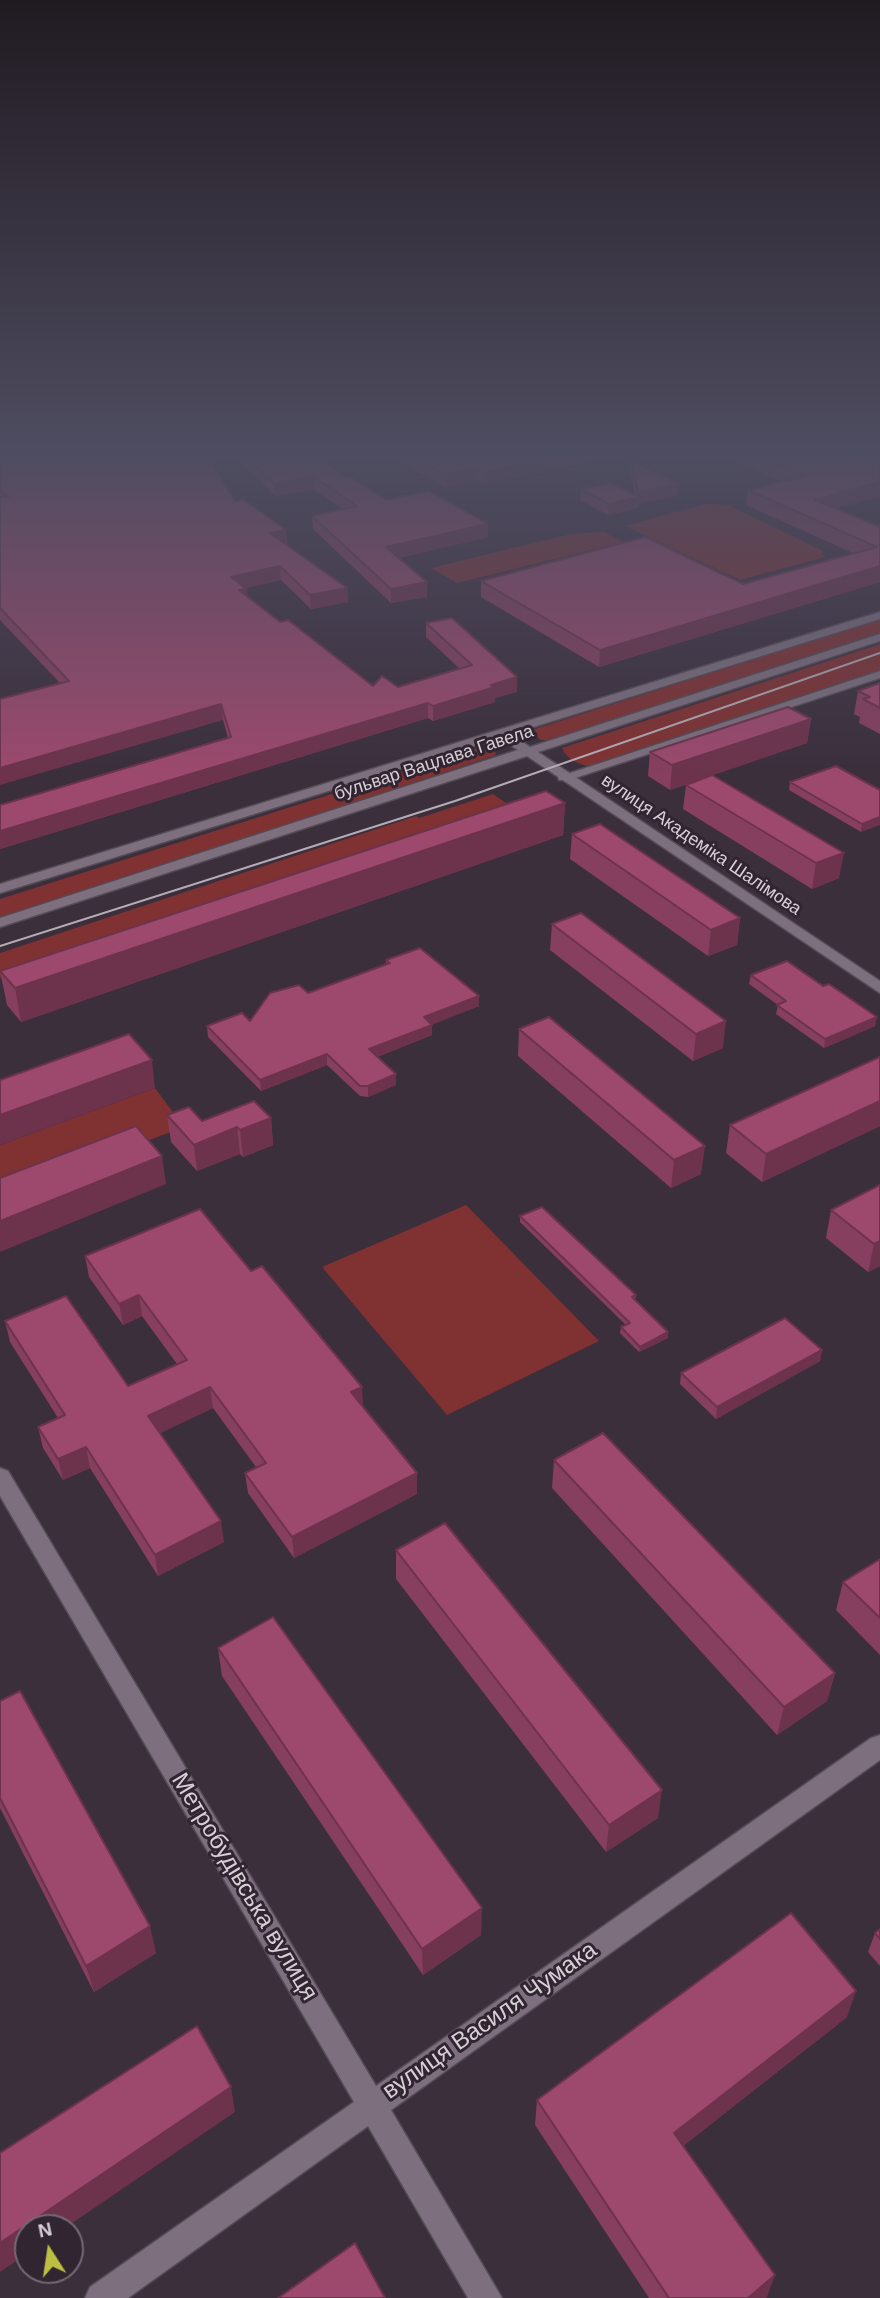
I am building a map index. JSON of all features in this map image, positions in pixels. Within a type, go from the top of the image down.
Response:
[{"type":"main road","name":"бульвар Вацлава Гавела","points":[[0,889],[880,615]]},
{"type":"main road","name":"бульвар Вацлава Гавела","points":[[0,923],[880,638]]},
{"type":"main road","points":[[564,777],[880,674]]},
{"type":"main road","name":"вулиця Академіка Шалімова","points":[[501,733],[880,988]]},
{"type":"main road","name":"Метробудівська вулиця","points":[[0,1477],[486,2298]]},
{"type":"main road","name":"вулиця Василя Чумака","points":[[101,2298],[880,1746]]},
{"type":"shaded area","points":[[463,560],[549,560],[457,583],[431,568]]},
{"type":"shaded area","points":[[698,560],[813,560],[740,580]]},
{"type":"shaded area","points":[[880,619],[880,634],[551,740],[541,740],[532,733],[535,729]]},
{"type":"shaded area","points":[[880,644],[880,670],[589,766],[573,760],[562,748]]},
{"type":"shaded area","points":[[477,748],[495,751],[496,755],[0,920],[0,899]]},
{"type":"shaded area","points":[[493,794],[512,807],[0,978],[0,953],[416,816],[419,818]]},
{"type":"shaded area","points":[[155,1088],[184,1127],[0,1196],[0,1145]]},
{"type":"shaded area","points":[[466,1205],[599,1341],[447,1415],[322,1267]]},
{"type":"building","points":[[0,560],[308,560],[347,588],[310,595],[280,566],[231,577],[247,589],[239,590],[280,622],[288,620],[373,686],[382,676],[398,687],[472,665],[426,623],[452,618],[517,677],[491,685],[495,687],[433,706],[428,703],[0,831],[0,805],[231,737],[221,704],[0,768],[0,699],[69,681],[0,608]]},
{"type":"building","points":[[360,560],[402,560],[427,582],[391,589]]},
{"type":"building","points":[[558,560],[693,560],[743,584],[829,560],[880,560],[880,566],[600,650],[481,581]]},
{"type":"building","points":[[880,683],[880,708],[863,699],[870,697],[858,691]]},
{"type":"building","points":[[788,707],[811,719],[672,765],[650,752]]},
{"type":"building","points":[[836,766],[880,790],[880,817],[862,824],[790,782]]},
{"type":"building","points":[[712,775],[844,853],[816,863],[686,785]]},
{"type":"building","points":[[546,791],[565,803],[15,988],[0,971]]},
{"type":"building","points":[[600,824],[740,918],[711,930],[572,834]]},
{"type":"building","points":[[581,913],[726,1021],[696,1034],[552,924]]},
{"type":"building","points":[[420,948],[479,996],[424,1017],[432,1025],[369,1049],[396,1074],[368,1086],[360,1086],[327,1054],[260,1080],[207,1026],[242,1013],[250,1021],[270,993],[299,985],[308,993],[390,963],[386,960]]},
{"type":"building","points":[[787,961],[823,986],[829,984],[877,1017],[825,1039],[777,1005],[786,1001],[751,975]]},
{"type":"building","points":[[549,1017],[705,1146],[674,1160],[519,1029]]},
{"type":"building","points":[[129,1034],[152,1060],[0,1115],[0,1080]]},
{"type":"building","points":[[880,1057],[880,1101],[766,1154],[730,1125]]},
{"type":"building","points":[[254,1101],[271,1118],[240,1130],[237,1127],[194,1145],[167,1115],[189,1107],[202,1121]]},
{"type":"building","points":[[136,1126],[162,1156],[0,1221],[0,1178]]},
{"type":"building","points":[[880,1185],[880,1241],[874,1244],[831,1210]]},
{"type":"building","points":[[542,1207],[636,1295],[632,1297],[668,1332],[640,1347],[621,1327],[630,1323],[520,1216]]},
{"type":"building","points":[[200,1209],[251,1271],[262,1266],[362,1387],[351,1392],[417,1473],[292,1537],[245,1473],[266,1463],[210,1387],[148,1416],[221,1521],[155,1555],[86,1447],[58,1459],[38,1427],[65,1415],[5,1321],[66,1296],[128,1386],[187,1360],[139,1295],[119,1304],[85,1256]]},
{"type":"building","points":[[785,1318],[822,1350],[717,1407],[681,1373]]},
{"type":"building","points":[[603,1433],[835,1673],[784,1707],[554,1460]]},
{"type":"building","points":[[445,1523],[662,1790],[609,1825],[396,1550]]},
{"type":"building","points":[[880,1559],[880,1618],[843,1582]]},
{"type":"building","points":[[273,1617],[482,1908],[422,1949],[218,1648]]},
{"type":"building","points":[[20,1691],[150,1926],[86,1966],[0,1798],[0,1701]]},
{"type":"building","points":[[791,1913],[856,1991],[674,2133],[775,2275],[748,2298],[669,2298],[537,2100]]},
{"type":"building","points":[[197,2026],[231,2087],[43,2214],[14,2214],[14,2234],[0,2243],[0,2153]]},
{"type":"building","points":[[355,2243],[385,2298],[278,2298]]},
{"type":"tram line","points":[[0,946],[455,801],[880,653]]}]
